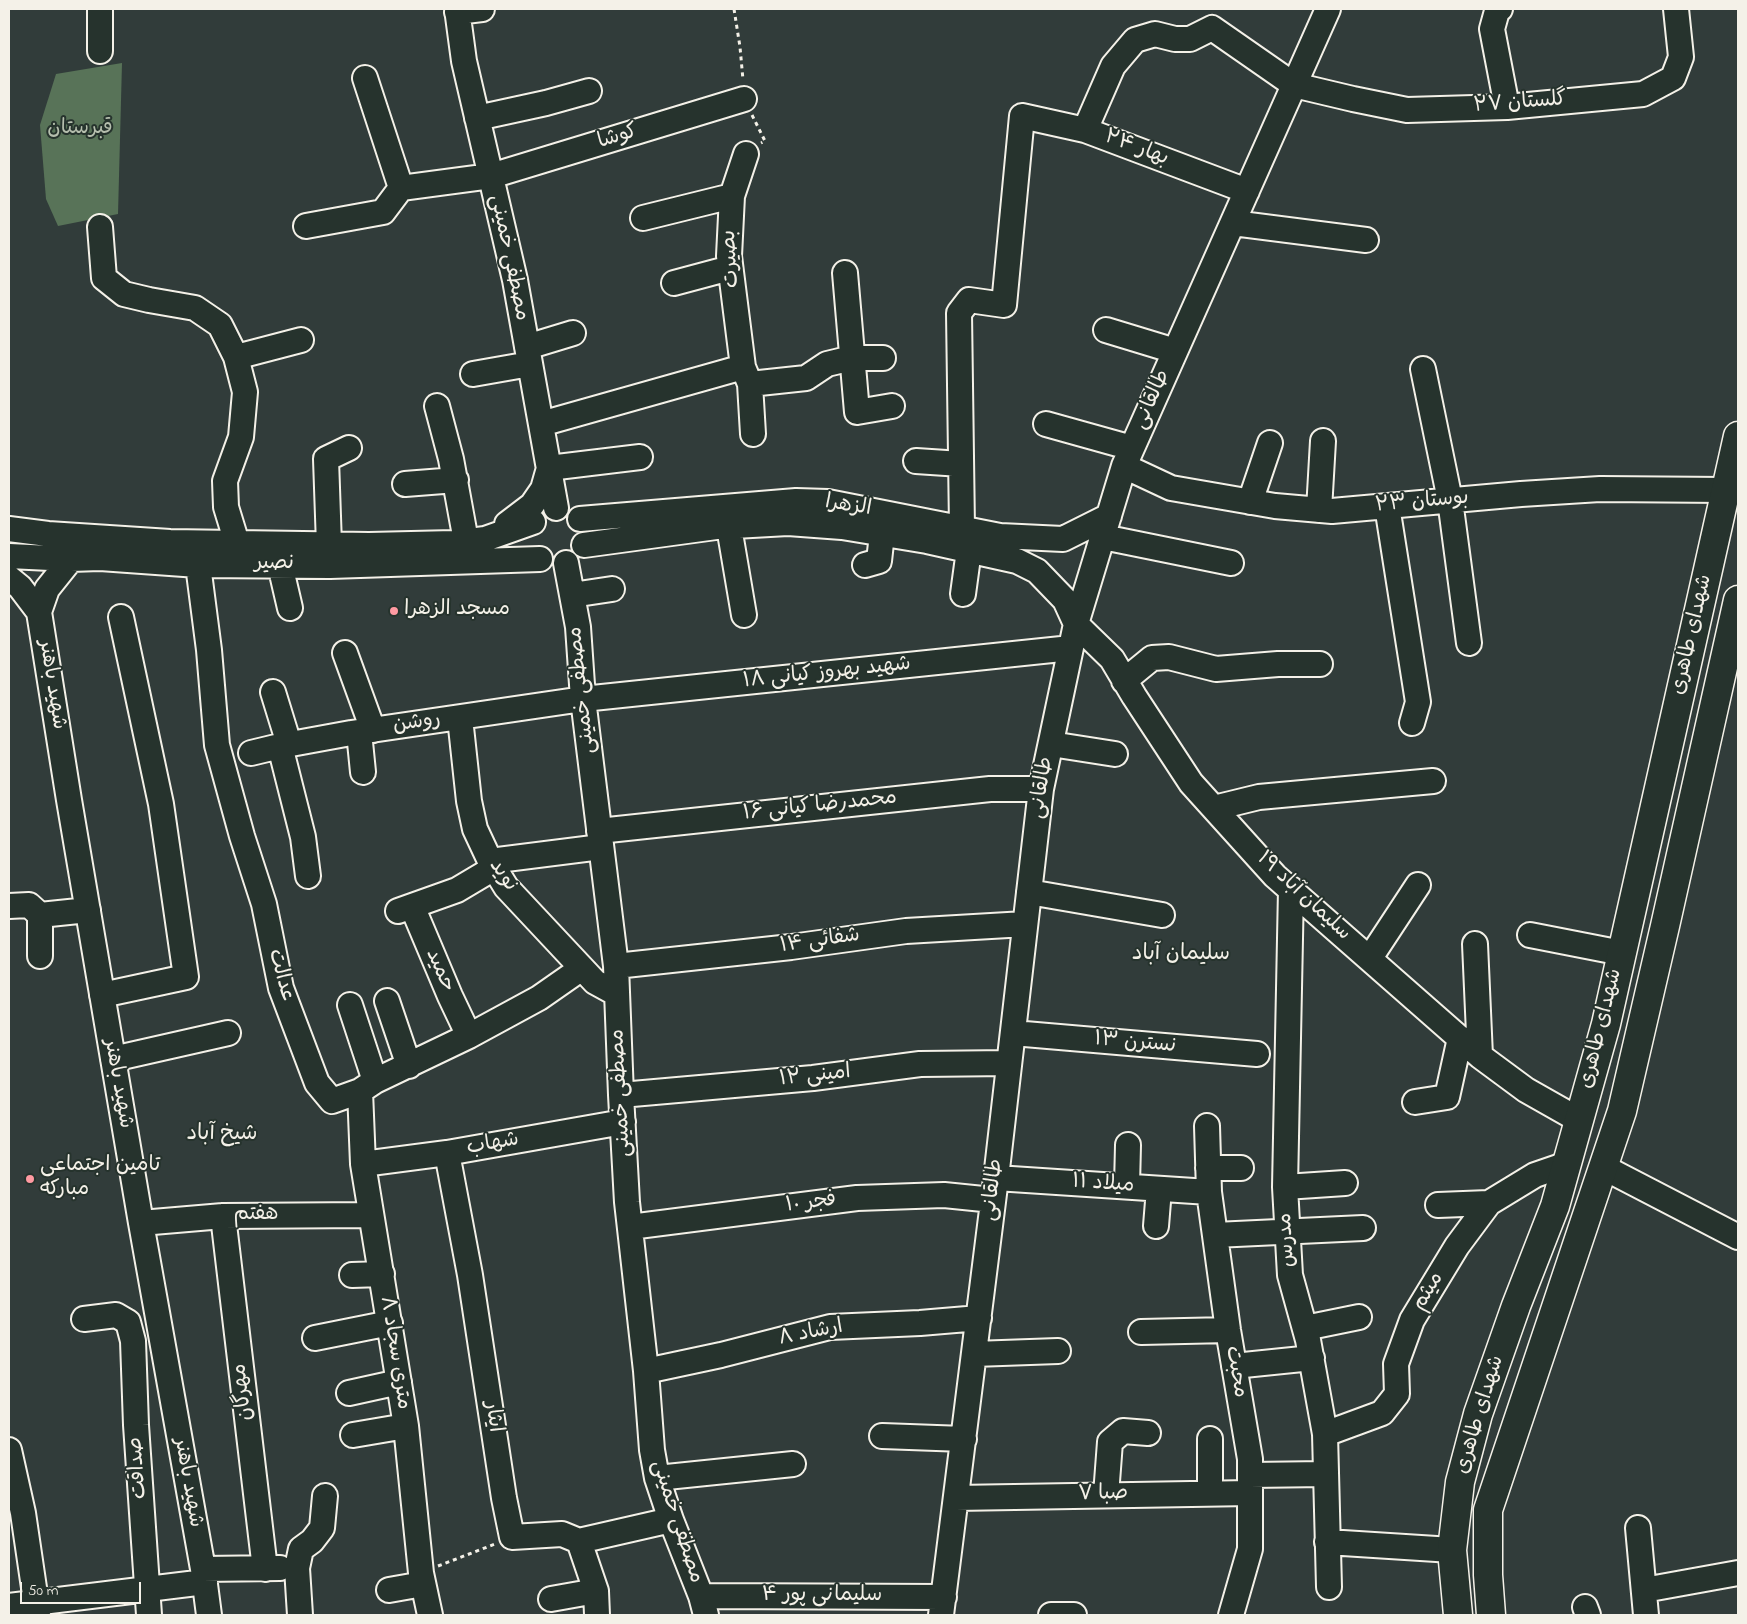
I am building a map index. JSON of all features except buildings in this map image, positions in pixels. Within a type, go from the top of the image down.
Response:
[{"type":"main road","name":"شهدای طاهری","points":[[1458,1615],[1452,1550],[1460,1482],[1478,1414],[1516,1306],[1555,1206],[1606,1024],[1738,436]]},
{"type":"main road","name":"شهدای طاهری","points":[[1491,1615],[1488,1575],[1488,1510],[1622,1111],[1738,600]]},
{"type":"main road","points":[[1690,648],[1726,654]]},
{"type":"street","points":[[100,9],[100,51]]},
{"type":"street","points":[[457,10],[482,9]]},
{"type":"street","name":"طالقانی","points":[[942,1606],[995,1189],[1041,789],[1076,624],[1128,457],[1328,9]]},
{"type":"street","points":[[1500,9],[1492,29],[1507,107]]},
{"type":"street","name":"گلستان ۲۷","points":[[1294,85],[1353,100],[1407,110],[1507,107],[1643,94],[1673,78],[1681,57],[1676,9]]},
{"type":"street","name":"مصطفی خمینی","points":[[457,10],[464,62],[515,280],[556,508]]},
{"type":"street","points":[[1086,130],[1112,66],[1135,40],[1155,34],[1175,40],[1190,39],[1212,28],[1294,85]]},
{"type":"street","points":[[306,226],[383,212],[401,188],[365,78]]},
{"type":"street","points":[[477,118],[546,103],[589,91]]},
{"type":"street","name":"کوشا","points":[[401,188],[491,176],[744,99]]},
{"type":"street","name":"بهار ۲۴","points":[[961,464],[959,313],[969,300],[1004,305],[1022,116],[1086,130],[1247,191]]},
{"type":"street","name":"بصیرت","points":[[746,154],[732,196],[728,256],[753,434]]},
{"type":"street","points":[[643,218],[732,196]]},
{"type":"street","points":[[1233,222],[1366,240]]},
{"type":"street","name":"نصیر","points":[[100,227],[104,278],[124,294],[195,308],[220,325],[236,357],[245,392],[241,436],[225,481],[226,507],[237,543]]},
{"type":"street","points":[[674,283],[730,268]]},
{"type":"street","points":[[845,273],[857,412],[892,406]]},
{"type":"street","points":[[1106,330],[1175,351]]},
{"type":"street","points":[[473,374],[528,356],[573,333]]},
{"type":"street","points":[[236,357],[300,340]]},
{"type":"street","points":[[541,424],[746,376],[806,378],[827,364],[852,358],[883,358]]},
{"type":"street","points":[[1423,369],[1450,500],[1469,643]]},
{"type":"street","points":[[437,406],[456,480],[479,547]]},
{"type":"street","name":"بوستان ۲۳","points":[[1046,424],[1128,457],[1171,488],[1275,506],[1332,511],[1600,489],[1726,490]]},
{"type":"street","points":[[1319,510],[1323,441]]},
{"type":"street","points":[[1250,502],[1270,443]]},
{"type":"street","points":[[329,545],[326,459],[349,448]]},
{"type":"street","points":[[479,547],[532,505],[542,489],[549,468],[640,457]]},
{"type":"street","points":[[916,461],[961,464],[966,539],[963,594]]},
{"type":"street","points":[[405,484],[456,480]]},
{"type":"street","name":"الزهرا","points":[[580,519],[804,501],[828,502],[966,539],[1017,561],[1037,571],[1065,600],[1076,624]]},
{"type":"street","points":[[1387,506],[1418,702],[1412,723]]},
{"type":"street","points":[[9,530],[48,534],[169,553],[237,543],[479,547],[533,522],[543,512],[556,508],[569,510],[580,519],[585,531],[584,545],[577,556],[566,563],[552,564],[540,559],[531,548],[529,534],[533,522]]},
{"type":"street","points":[[621,539],[615,533],[614,525],[624,516]]},
{"type":"street","name":"الزهرا","points":[[584,545],[729,527],[788,523],[842,527],[882,534],[966,539],[1000,536],[1063,539],[1106,526]]},
{"type":"street","points":[[1106,526],[1230,564]]},
{"type":"street","points":[[729,527],[744,615]]},
{"type":"street","points":[[864,565],[879,561],[882,534]]},
{"type":"street","points":[[1017,561],[1025,558],[1030,553],[1031,548],[1027,537]]},
{"type":"street","name":"نصیر","points":[[9,556],[71,559],[169,553],[198,565],[330,566],[479,547],[540,559]]},
{"type":"street","points":[[39,612],[47,589],[71,559]]},
{"type":"street","name":"مصطفی خمینی","points":[[566,563],[578,627],[583,699],[616,966],[621,1095],[630,1227],[646,1371],[652,1450],[657,1478],[703,1606]]},
{"type":"street","name":"عدالت","points":[[198,565],[209,650],[217,745],[242,836],[264,904],[281,988],[316,1083],[332,1101],[469,1036],[539,998],[582,968]]},
{"type":"street","points":[[280,565],[290,608]]},
{"type":"street","points":[[9,578],[20,587],[39,612]]},
{"type":"street","points":[[572,595],[612,589]]},
{"type":"street","name":"شهید باهنر","points":[[39,612],[102,995],[204,1575],[209,1615]]},
{"type":"street","points":[[102,995],[186,978],[162,804],[121,617]]},
{"type":"street","name":"سلیمان آباد ۱۹","points":[[1076,624],[1112,659],[1191,782],[1275,876],[1480,1056],[1526,1090],[1579,1120]]},
{"type":"street","name":"شهید بهروز کیانی ۱۸","points":[[583,699],[1071,648]]},
{"type":"street","points":[[345,653],[366,731],[363,772]]},
{"type":"street","points":[[1124,680],[1152,658],[1169,657],[1216,669],[1278,664],[1320,664]]},
{"type":"street","points":[[273,692],[285,745],[308,876]]},
{"type":"street","name":"روشن","points":[[251,753],[366,731],[583,699]]},
{"type":"street","name":"نوید","points":[[460,718],[469,801],[475,829],[492,864],[506,887],[595,982],[617,994]]},
{"type":"street","points":[[1051,744],[1115,754]]},
{"type":"street","points":[[1214,808],[1258,796],[1433,781]]},
{"type":"street","name":"محمدرضا کیانی ۱۶","points":[[492,864],[600,839],[990,789],[1041,789]]},
{"type":"street","name":"حمید","points":[[469,1036],[404,908],[457,890],[492,864]]},
{"type":"street","points":[[1370,958],[1418,884]]},
{"type":"street","name":"مدرس","points":[[1291,890],[1285,1188],[1287,1231],[1290,1275],[1312,1358],[1325,1434],[1329,1587]]},
{"type":"street","points":[[1029,892],[1162,914]]},
{"type":"street","points":[[9,906],[29,905],[40,915],[40,956]]},
{"type":"street","points":[[40,915],[88,910]]},
{"type":"street","name":"شفائی ۱۴","points":[[616,966],[791,947],[906,931],[1025,924]]},
{"type":"street","points":[[1530,935],[1622,952]]},
{"type":"street","points":[[1475,944],[1480,1056]]},
{"type":"street","points":[[387,1001],[409,1066]]},
{"type":"street","name":"۸ متری سجاد","points":[[350,1005],[367,1086],[363,1164],[406,1426],[422,1579],[430,1615]]},
{"type":"street","points":[[113,1059],[228,1033]]},
{"type":"street","name":"نسترن ۱۳","points":[[1013,1033],[1257,1054]]},
{"type":"street","points":[[1415,1102],[1447,1097],[1460,1038]]},
{"type":"street","name":"امینی ۱۲","points":[[621,1095],[813,1078],[920,1064],[1009,1063]]},
{"type":"street","name":"شهاب","points":[[363,1164],[447,1153],[623,1122]]},
{"type":"street","name":"محبت","points":[[1207,1126],[1209,1192],[1228,1330],[1250,1459],[1250,1550],[1231,1615]]},
{"type":"street","points":[[1127,1186],[1128,1145]]},
{"type":"street","name":"ایثار","points":[[447,1153],[470,1275],[504,1498],[512,1537]]},
{"type":"street","name":"میثم","points":[[1325,1434],[1382,1413],[1397,1394],[1396,1364],[1412,1320],[1457,1246],[1489,1203],[1534,1175],[1567,1164]]},
{"type":"street","points":[[1603,1167],[1738,1237]]},
{"type":"street","points":[[1208,1168],[1241,1168]]},
{"type":"street","points":[[1285,1188],[1346,1184]]},
{"type":"street","name":"میلاد ۱۱","points":[[995,1189],[1127,1186],[1209,1192]]},
{"type":"street","name":"فجر ۱۰","points":[[630,1227],[857,1198],[944,1195],[995,1189]]},
{"type":"street","points":[[1156,1226],[1159,1189]]},
{"type":"street","points":[[1438,1205],[1489,1203]]},
{"type":"street","name":"هفتم","points":[[141,1223],[223,1216],[370,1215]]},
{"type":"street","name":"مهرگان","points":[[223,1216],[264,1568]]},
{"type":"street","points":[[1215,1235],[1363,1228]]},
{"type":"street","points":[[352,1275],[382,1274]]},
{"type":"street","name":"صداقت","points":[[84,1319],[116,1315],[128,1322],[133,1341],[136,1425],[149,1615]]},
{"type":"street","points":[[1305,1328],[1360,1317]]},
{"type":"street","name":"ارشاد ۸","points":[[646,1371],[721,1355],[830,1327],[979,1318]]},
{"type":"street","points":[[315,1338],[390,1322]]},
{"type":"street","points":[[1141,1332],[1228,1330]]},
{"type":"street","points":[[974,1354],[1058,1351]]},
{"type":"street","points":[[1234,1366],[1312,1358]]},
{"type":"street","points":[[349,1393],[399,1382]]},
{"type":"street","points":[[353,1435],[406,1426]]},
{"type":"street","points":[[1106,1495],[1110,1442],[1123,1431],[1148,1433]]},
{"type":"street","points":[[882,1436],[964,1438]]},
{"type":"street","points":[[1210,1439],[1210,1494]]},
{"type":"street","points":[[9,1450],[16,1514],[37,1609]]},
{"type":"street","points":[[657,1478],[793,1464]]},
{"type":"street","name":"صبا ۷","points":[[956,1498],[1210,1494],[1250,1484],[1325,1474]]},
{"type":"street","points":[[300,1615],[297,1568],[301,1548],[312,1541],[322,1528],[325,1496]]},
{"type":"street","points":[[512,1537],[562,1534],[579,1541],[671,1520]]},
{"type":"street","points":[[1638,1528],[1646,1615]]},
{"type":"street","points":[[579,1541],[596,1591],[597,1615]]},
{"type":"street","points":[[1327,1542],[1452,1550]]},
{"type":"street","points":[[9,1606],[37,1609],[147,1589],[204,1575],[264,1568],[297,1568]]},
{"type":"street","points":[[1644,1590],[1738,1573]]},
{"type":"street","points":[[389,1590],[422,1579]]},
{"type":"street","points":[[551,1599],[596,1591]]},
{"type":"street","name":"سلیمانی پور ۴","points":[[703,1606],[942,1606]]},
{"type":"street","points":[[1051,1615],[1074,1615]]},
{"type":"path","points":[[422,1579],[512,1537]]},
{"type":"green space","name":"قبرستان","points":[[122,63],[118,214],[58,226],[46,199],[40,125],[56,74]]},
{"type":"place","name":"مسجد الزهرا","points":[[394,611]]},
{"type":"place","name":"تامین اجتماعی مبارکه","points":[[30,1179]]},
{"type":"district","name":"سلیمان آباد","points":[[1181,955]]},
{"type":"district","name":"شیخ آباد","points":[[222,1135]]}]
